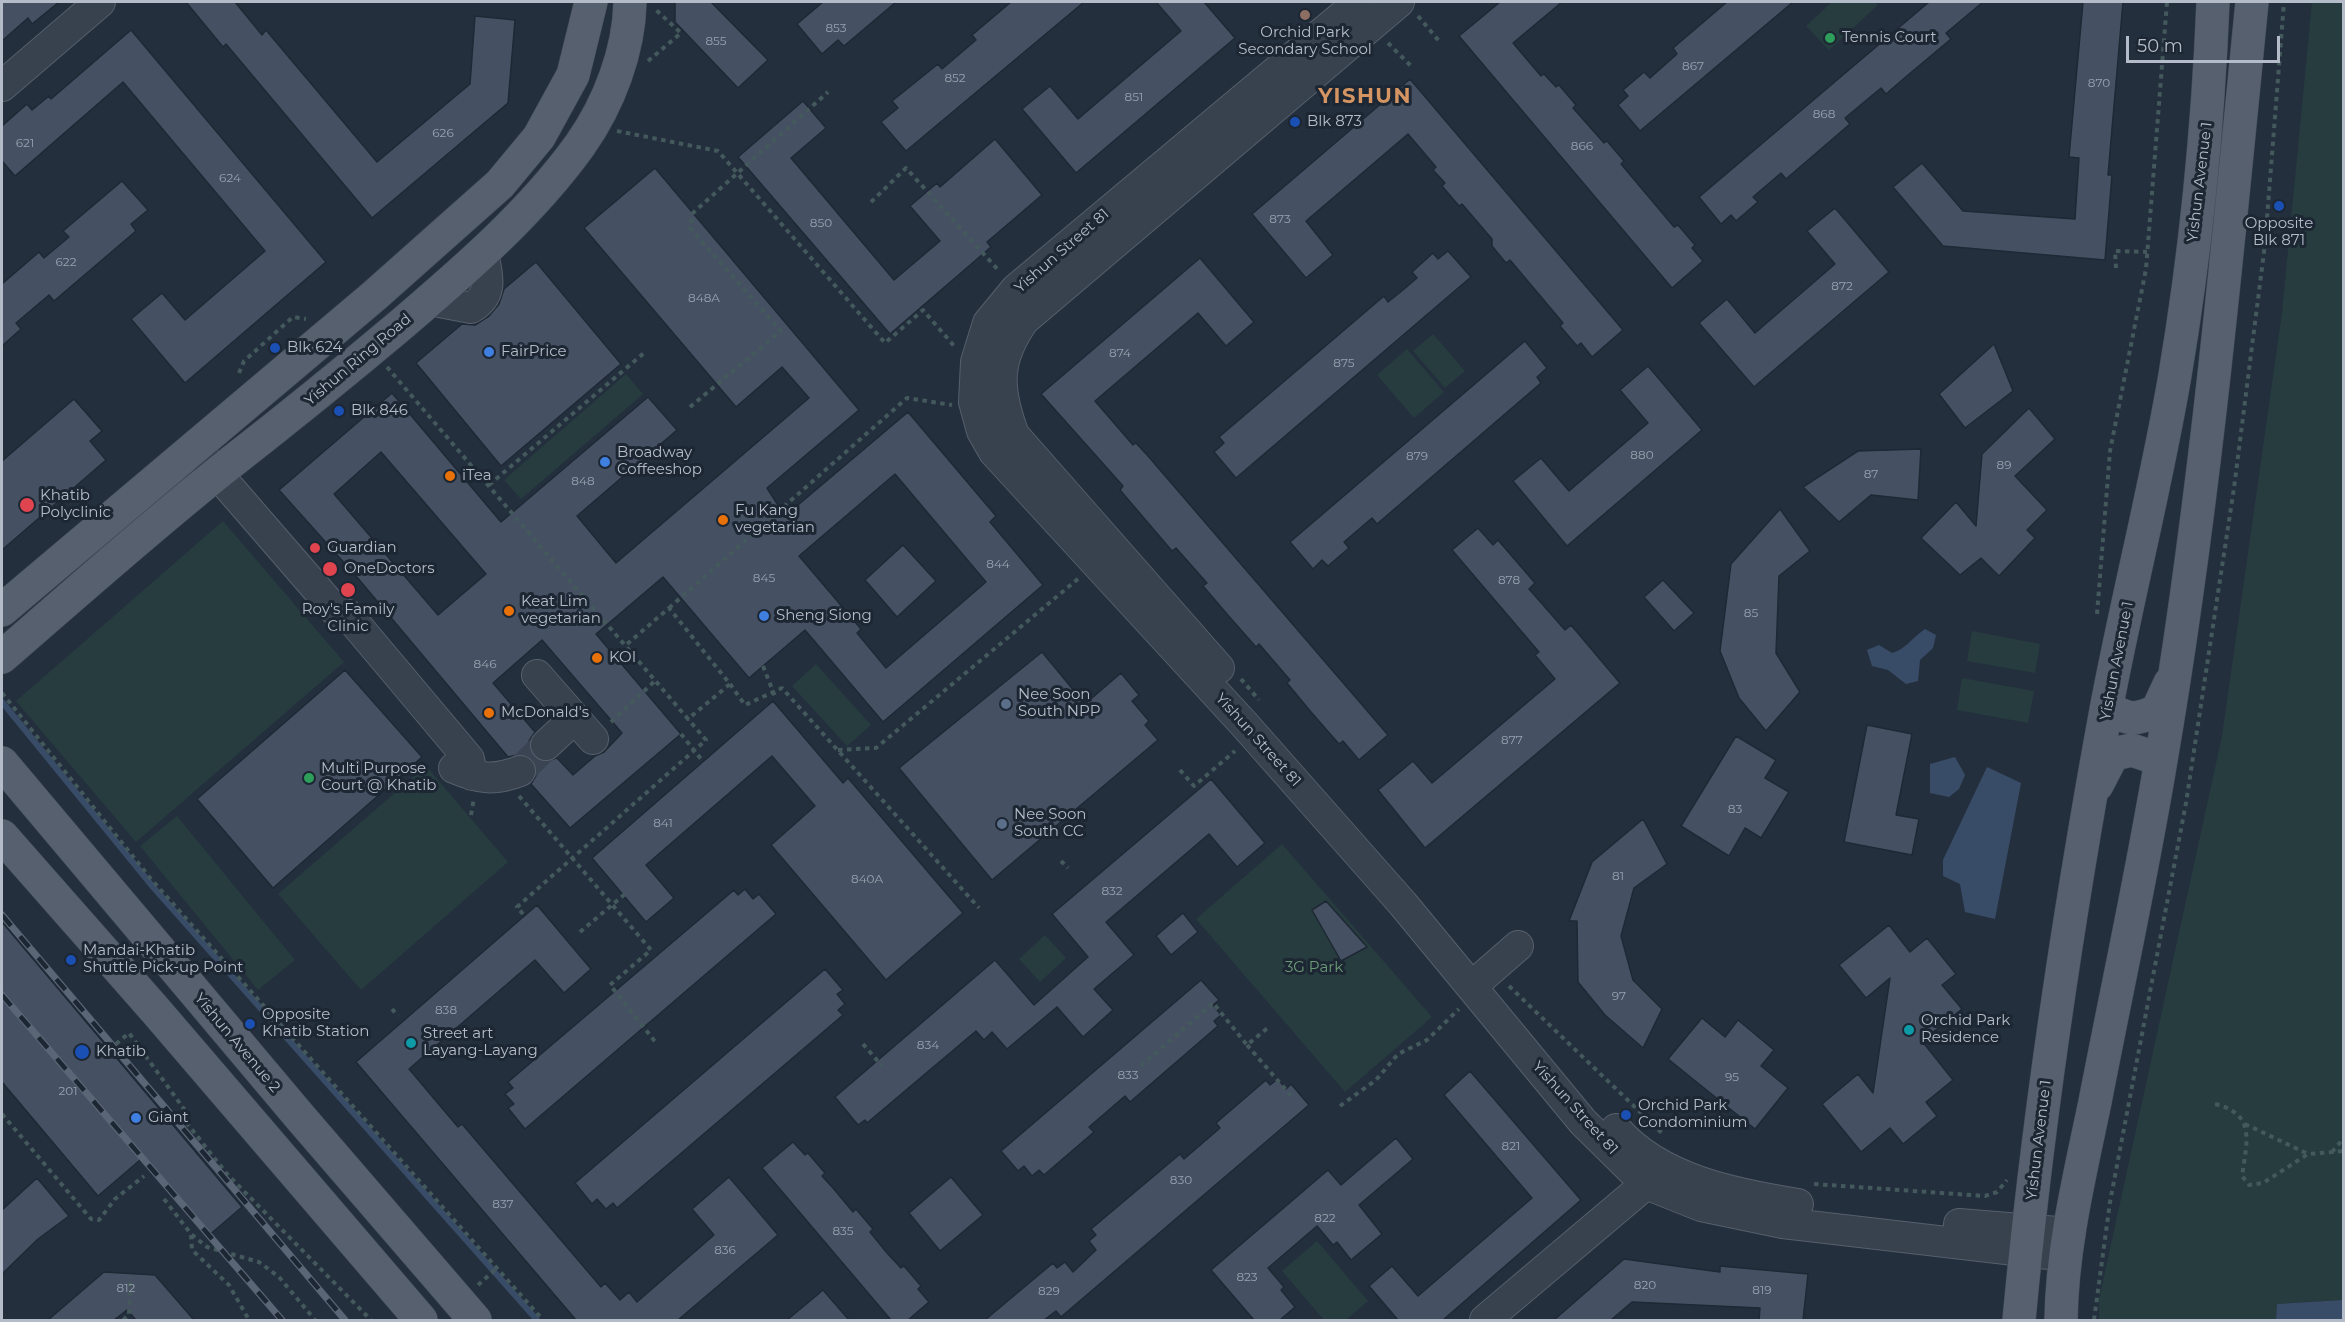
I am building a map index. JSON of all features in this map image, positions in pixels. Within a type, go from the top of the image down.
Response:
[{"type":"main road","points":[[2,610],[446,234],[500,184],[540,137],[573,75],[591,2]]},
{"type":"main road","name":"Yishun Avenue 1","points":[[2019,1320],[2051,1048],[2092,795],[2107,708],[2175,377],[2191,270],[2208,115],[2213,2]]},
{"type":"main road","points":[[2061,1320],[2068,1245],[2161,760],[2174,676],[2202,482],[2226,278],[2252,2]]},
{"type":"main road","name":"Yishun Ring Road","points":[[2,657],[218,474],[333,382],[483,252],[558,174],[582,142],[609,94],[630,26],[642,5]]},
{"type":"main road","points":[[2107,708],[2129,720],[2157,711],[2174,676]]},
{"type":"main road","points":[[2092,795],[2113,754],[2132,750],[2161,760]]},
{"type":"main road","name":"Yishun Avenue 2","points":[[2,763],[300,1117],[476,1320]]},
{"type":"main road","points":[[2,836],[149,1003],[421,1320]]},
{"type":"street","points":[[2,86],[100,2]]},
{"type":"street","name":"Yishun Street 81","points":[[1359,2],[1295,73],[1024,320],[1010,340],[1000,369],[1002,404],[1014,435],[1140,596],[1215,668],[1500,1007],[1584,1122],[1657,1162],[1701,1206],[1783,1222],[2068,1245]]},
{"type":"street","name":"Yishun Street 81","points":[[1295,73],[1393,12]]},
{"type":"street","points":[[195,448],[336,611],[335,627],[454,768],[472,776],[498,779],[511,774]]},
{"type":"street","points":[[537,675],[584,728],[546,745]]},
{"type":"street","points":[[1473,976],[1518,946]]},
{"type":"street","points":[[1485,1320],[1657,1162]]},
{"type":"path","points":[[2096,621],[2110,451],[2147,252],[2167,2]]},
{"type":"path","points":[[640,68],[681,33],[642,5]]},
{"type":"path","points":[[1393,12],[1439,41]]},
{"type":"path","points":[[1393,12],[1411,66]]},
{"type":"path","points":[[690,407],[781,331],[690,228],[693,213],[828,92]]},
{"type":"path","points":[[608,129],[718,151],[885,344],[923,310],[958,351],[962,342]]},
{"type":"path","points":[[872,202],[906,168],[1006,278]]},
{"type":"path","points":[[2115,268],[2115,251],[2147,252]]},
{"type":"path","points":[[236,381],[244,361],[293,317],[310,319]]},
{"type":"path","points":[[489,485],[645,353]]},
{"type":"path","points":[[383,362],[706,740],[517,907],[523,914]]},
{"type":"path","points":[[626,645],[907,398],[958,406],[956,396]]},
{"type":"path","points":[[838,750],[876,748],[1082,575],[1089,583]]},
{"type":"path","points":[[669,608],[745,705],[782,688],[979,908]]},
{"type":"path","points":[[763,666],[776,699]]},
{"type":"path","points":[[1215,668],[1264,705]]},
{"type":"path","points":[[584,728],[656,680]]},
{"type":"path","points":[[688,719],[730,684]]},
{"type":"path","points":[[2,693],[151,879],[543,1320]]},
{"type":"path","points":[[681,734],[701,759]]},
{"type":"path","points":[[1180,770],[1194,786],[1242,744]]},
{"type":"path","points":[[511,774],[572,858],[651,950],[610,985],[657,1044]]},
{"type":"path","points":[[1061,861],[1068,868]]},
{"type":"path","points":[[580,932],[626,894]]},
{"type":"path","points":[[1340,1106],[1376,1080],[1398,1054],[1427,1040],[1473,976],[1657,1162]]},
{"type":"path","points":[[1141,1066],[1213,1003],[1293,1098]]},
{"type":"path","points":[[392,1009],[398,1016]]},
{"type":"path","points":[[1247,1045],[1270,1026]]},
{"type":"path","points":[[116,1044],[129,1033],[184,1109],[182,1117],[227,1174],[371,1320]]},
{"type":"path","points":[[863,1044],[882,1066]]},
{"type":"path","points":[[2215,1104],[2231,1108],[2240,1115],[2245,1125],[2242,1176],[2249,1185],[2263,1183],[2308,1154],[2343,1151]]},
{"type":"path","points":[[2,1114],[91,1219],[99,1220],[115,1199],[144,1176]]},
{"type":"path","points":[[2245,1125],[2308,1154]]},
{"type":"path","points":[[2331,1152],[2343,1138]]},
{"type":"path","points":[[1803,1183],[1977,1196],[1996,1192],[2011,1175]]},
{"type":"path","points":[[164,1199],[191,1234],[207,1247],[260,1262],[279,1277],[315,1320]]},
{"type":"path","points":[[191,1234],[192,1250],[230,1285],[249,1320]]},
{"type":"path","points":[[482,1281],[497,1268]]},
{"type":"path","points":[[123,1320],[129,1315],[130,1277]]},
{"type":"green space","name":"Tennis Court","points":[[1832,2],[1875,2],[1878,5],[1829,50],[1806,26]]},
{"type":"green space","points":[[2312,2],[2343,2],[2343,1300],[2277,1304],[2276,1320],[2099,1320],[2099,1299],[2222,736],[2282,313]]},
{"type":"green space","points":[[1433,334],[1465,371],[1445,388],[1413,351]]},
{"type":"green space","points":[[1407,349],[1444,392],[1414,418],[1377,375]]},
{"type":"green space","points":[[626,374],[643,394],[521,499],[504,480]]},
{"type":"green space","points":[[223,521],[344,662],[136,842],[16,701]]},
{"type":"green space","points":[[1972,631],[2040,644],[2035,673],[1967,661]]},
{"type":"green space","points":[[816,664],[871,725],[847,746],[792,686]]},
{"type":"green space","points":[[1962,678],[2034,691],[2028,723],[1957,710]]},
{"type":"green space","points":[[426,766],[508,862],[361,990],[278,894]]},
{"type":"green space","points":[[177,816],[295,960],[258,990],[140,846]]},
{"type":"green space","name":"3G Park","points":[[1282,844],[1432,1017],[1345,1092],[1196,919]]},
{"type":"green space","points":[[1045,935],[1066,958],[1040,982],[1019,959]]},
{"type":"green space","points":[[1317,1241],[1368,1301],[1346,1320],[1324,1320],[1282,1271]]},
{"type":"water","points":[[1925,629],[1936,635],[1933,648],[1920,660],[1918,681],[1906,684],[1888,670],[1872,666],[1867,650],[1879,645],[1892,653],[1905,646]]},
{"type":"water","points":[[1955,757],[1965,775],[1959,789],[1949,797],[1930,793],[1930,764]]},
{"type":"water","points":[[1987,767],[2021,783],[1995,919],[1965,912],[1960,884],[1943,876],[1943,860]]},
{"type":"water","points":[[2343,1300],[2343,1320],[2276,1320],[2277,1304]]},
{"type":"building","points":[[2,2],[59,2],[32,24],[28,18],[2,41]]},
{"type":"building","points":[[186,2],[235,2],[262,35],[266,30],[377,162],[470,84],[475,16],[515,20],[508,103],[372,218],[226,44],[223,47]]},
{"type":"building","points":[[675,2],[711,2],[768,60],[738,88],[675,22]]},
{"type":"building","points":[[823,2],[896,2],[844,46],[838,40],[822,54],[797,24]]},
{"type":"building","points":[[1011,2],[1084,2],[906,151],[881,122],[898,108],[892,101],[938,64],[942,69],[976,40],[972,35]]},
{"type":"building","points":[[1156,2],[1204,2],[1235,38],[1076,173],[1022,109],[1050,86],[1078,119],[1181,31]]},
{"type":"building","points":[[1500,2],[1562,2],[1513,43],[1541,76],[1544,74],[1556,87],[1559,85],[1576,105],[1573,108],[1604,143],[1607,141],[1624,161],[1621,164],[1674,227],[1678,225],[1695,245],[1692,248],[1703,261],[1672,288],[1459,36]]},
{"type":"building","points":[[1727,2],[1793,2],[1640,131],[1618,105],[1628,96],[1623,90],[1644,72],[1650,78],[1677,54],[1673,48]]},
{"type":"building","points":[[1929,2],[1983,2],[1946,33],[1951,39],[1886,94],[1881,88],[1845,118],[1850,124],[1786,179],[1781,173],[1753,197],[1758,202],[1736,221],[1731,215],[1721,224],[1699,197]]},
{"type":"building","points":[[2083,2],[2123,2],[2108,175],[2112,175],[2105,260],[1943,246],[1893,187],[1922,163],[1963,211],[2075,219],[2079,158],[2069,157]]},
{"type":"building","points":[[131,30],[326,262],[185,383],[131,319],[162,293],[185,320],[265,251],[123,82],[15,176],[2,161],[2,126],[27,104],[32,110],[49,96],[51,99]]},
{"type":"building","points":[[1410,79],[1623,330],[1592,357],[1581,343],[1577,346],[1560,326],[1563,323],[1510,260],[1506,263],[1492,246],[1492,239],[1462,204],[1459,206],[1442,186],[1445,183],[1433,170],[1436,167],[1408,134],[1306,221],[1333,255],[1306,278],[1252,214]]},
{"type":"building","points":[[803,101],[826,128],[791,158],[894,280],[940,241],[910,206],[937,183],[940,187],[995,139],[1042,195],[987,242],[991,247],[890,334],[738,157]]},
{"type":"building","points":[[655,168],[859,410],[767,488],[785,516],[908,412],[996,516],[990,522],[1043,585],[883,722],[805,630],[749,678],[663,577],[596,634],[681,734],[570,828],[531,784],[537,774],[532,758],[523,754],[508,757],[356,576],[279,490],[392,393],[501,522],[648,397],[677,430],[577,516],[616,563],[809,398],[782,367],[736,407],[584,228]],"holes":[[[381,452],[486,574],[438,615],[334,494]],[[895,474],[986,582],[886,668],[857,633],[861,629],[799,556]],[[542,640],[622,733],[604,752],[595,756],[573,775],[557,758],[542,762],[533,756],[529,741],[535,732],[493,683]]]},
{"type":"building","points":[[122,181],[148,210],[131,224],[136,231],[54,301],[49,295],[16,323],[21,329],[2,346],[2,284],[39,252],[44,258],[69,237],[63,231]]},
{"type":"building","points":[[1835,208],[1889,272],[1754,387],[1699,323],[1727,299],[1755,333],[1835,264],[1807,231]]},
{"type":"building","points":[[1448,251],[1471,277],[1236,478],[1214,452],[1224,443],[1219,437],[1384,296],[1388,302],[1417,278],[1412,272],[1433,253],[1438,259]]},
{"type":"building","points":[[1200,258],[1254,322],[1226,346],[1198,313],[1095,401],[1133,445],[1136,443],[1148,456],[1388,735],[1359,760],[1343,741],[1339,744],[1311,712],[1287,683],[1290,680],[1259,644],[1256,647],[1233,621],[1203,586],[1207,583],[1176,548],[1172,551],[1120,490],[1123,486],[1041,394]]},
{"type":"building","points":[[536,262],[621,364],[501,466],[416,363],[462,324],[475,325],[489,316],[499,304],[504,289]]},
{"type":"building","points":[[1525,341],[1547,368],[1537,377],[1541,383],[1377,524],[1372,518],[1344,542],[1349,548],[1328,566],[1322,560],[1313,569],[1290,542]]},
{"type":"building","points":[[1994,344],[2013,391],[1965,428],[1939,394]]},
{"type":"building","points":[[1648,366],[1702,430],[1567,546],[1513,481],[1541,458],[1569,491],[1648,423],[1620,390]]},
{"type":"building","name":"Khatib Polyclinic","points":[[74,399],[102,431],[90,441],[106,460],[2,550],[2,461]]},
{"type":"building","points":[[2029,408],[2055,439],[2015,476],[2047,510],[2027,530],[2035,538],[1999,576],[1981,558],[1960,575],[1921,538],[1956,502],[1976,526],[1982,454]]},
{"type":"building","points":[[1921,449],[1918,500],[1871,495],[1839,522],[1803,487],[1858,451]]},
{"type":"building","points":[[1780,509],[1810,551],[1779,576],[1776,653],[1800,692],[1766,731],[1739,698],[1720,651],[1731,564]]},
{"type":"building","points":[[1478,528],[1493,545],[1498,540],[1535,583],[1529,589],[1565,630],[1571,625],[1620,683],[1425,848],[1378,790],[1413,761],[1432,783],[1555,679],[1535,655],[1539,652],[1452,550]]},
{"type":"building","points":[[903,545],[936,581],[897,617],[865,580]]},
{"type":"building","points":[[1663,580],[1694,613],[1674,631],[1644,597]]},
{"type":"building","name":"Nee Soon South CC","points":[[1042,652],[1085,704],[1121,673],[1139,695],[1132,701],[1149,721],[1145,725],[1158,740],[992,880],[899,768]]},
{"type":"building","name":"Multi Purpose Court @ Khatib","points":[[345,670],[422,757],[273,888],[197,799]]},
{"type":"building","points":[[773,701],[843,783],[848,778],[963,913],[886,980],[771,845],[815,806],[772,756],[646,865],[674,898],[646,922],[592,858]]},
{"type":"building","points":[[1867,725],[1912,734],[1896,815],[1919,819],[1912,855],[1844,842]]},
{"type":"building","points":[[1736,736],[1776,760],[1765,778],[1789,792],[1761,838],[1745,828],[1729,856],[1681,826]]},
{"type":"building","points":[[1211,779],[1265,843],[1237,867],[1209,834],[1106,922],[1134,955],[1094,989],[1113,1010],[1083,1037],[1057,1007],[1007,1049],[992,1032],[984,1040],[976,1031],[867,1123],[865,1120],[858,1125],[835,1097],[995,960],[1034,1005],[1088,957],[1052,914]]},
{"type":"building","points":[[1643,819],[1667,864],[1634,888],[1621,936],[1633,980],[1662,1009],[1643,1048],[1605,1015],[1578,982],[1577,921],[1569,921],[1592,862]]},
{"type":"building","points":[[745,889],[753,899],[759,894],[776,914],[525,1129],[508,1108],[514,1104],[505,1094],[513,1088],[508,1082],[734,890],[738,895]]},
{"type":"building","points":[[1326,901],[1367,947],[1341,961],[1312,910]]},
{"type":"building","points":[[537,905],[591,969],[564,993],[535,960],[409,1069],[458,1127],[462,1124],[601,1287],[605,1283],[620,1300],[629,1292],[637,1302],[714,1235],[692,1209],[729,1177],[778,1235],[678,1320],[576,1320],[356,1062]]},
{"type":"building","points":[[1183,913],[1198,932],[1171,955],[1156,936]]},
{"type":"building","points":[[2,922],[242,1207],[207,1237],[140,1160],[98,1196],[2,1082]]},
{"type":"building","name":"Orchid Park Residence","points":[[1889,925],[1910,952],[1927,938],[1956,974],[1942,985],[1962,1009],[1922,1041],[1953,1080],[1926,1102],[1937,1116],[1903,1144],[1890,1128],[1861,1152],[1822,1104],[1858,1074],[1873,1093],[1890,978],[1866,998],[1839,965]]},
{"type":"building","points":[[825,969],[843,990],[837,994],[845,1004],[838,1010],[843,1015],[617,1208],[613,1203],[606,1209],[597,1199],[592,1204],[575,1183]]},
{"type":"building","points":[[1201,980],[1219,1000],[1213,1005],[1221,1015],[1214,1021],[1218,1026],[1130,1102],[1125,1096],[1089,1127],[1094,1132],[1044,1175],[1039,1170],[1032,1176],[1024,1166],[1018,1171],[1001,1151]]},
{"type":"building","points":[[1702,1018],[1725,1037],[1738,1020],[1774,1050],[1761,1066],[1788,1088],[1755,1129],[1668,1059]]},
{"type":"building","points":[[1470,1071],[1581,1200],[1443,1320],[1398,1320],[1369,1286],[1392,1266],[1418,1296],[1532,1198],[1444,1095]]},
{"type":"building","points":[[1278,1079],[1286,1089],[1291,1084],[1309,1105],[1061,1317],[1056,1311],[1044,1320],[985,1320],[1053,1263],[1057,1268],[1065,1262],[1073,1272],[1096,1250],[1089,1241],[1096,1235],[1091,1229],[1180,1154],[1184,1159],[1220,1128],[1216,1123],[1266,1080],[1270,1085]]},
{"type":"building","points":[[1396,1138],[1413,1159],[1359,1205],[1382,1234],[1351,1260],[1337,1242],[1333,1245],[1317,1226],[1268,1268],[1284,1287],[1281,1290],[1295,1307],[1280,1320],[1254,1320],[1211,1270],[1328,1170],[1341,1185]]},
{"type":"building","points":[[793,1142],[805,1155],[808,1153],[825,1173],[822,1176],[853,1212],[856,1209],[873,1229],[870,1232],[887,1253],[901,1268],[904,1266],[921,1286],[918,1289],[929,1302],[908,1320],[891,1320],[762,1168]]},
{"type":"building","points":[[951,1177],[983,1215],[940,1251],[909,1213]]},
{"type":"building","points":[[37,1178],[69,1216],[38,1239],[2,1274],[2,1210]]},
{"type":"building","points":[[1624,1259],[1720,1272],[1720,1266],[1808,1274],[1803,1320],[1759,1320],[1760,1308],[1632,1302],[1611,1320],[1554,1320]]},
{"type":"building","points":[[104,1272],[155,1275],[194,1320],[136,1320],[127,1310],[114,1320],[48,1320]]},
{"type":"building","points":[[823,1290],[849,1320],[787,1320],[816,1296]]},
{"type":"waterway","points":[[2,702],[153,887],[537,1320]]},
{"type":"tunnel","points":[[520,771],[546,745]]},
{"type":"railway","points":[[2,915],[345,1320]]},
{"type":"railway","points":[[2,995],[282,1320]]},
{"type":"place","name":"Orchid Park Secondary School","points":[[1305,15]]},
{"type":"place","name":"Tennis Court","points":[[1830,38]]},
{"type":"place","name":"Blk 873","points":[[1295,122]]},
{"type":"place","name":"Opposite Blk 871","points":[[2279,206]]},
{"type":"place","name":"Blk 624","points":[[275,348]]},
{"type":"place","name":"FairPrice","points":[[489,352]]},
{"type":"place","name":"Blk 846","points":[[339,411]]},
{"type":"place","name":"Broadway Coffeeshop","points":[[605,462]]},
{"type":"place","name":"iTea","points":[[450,476]]},
{"type":"place","name":"Khatib Polyclinic","points":[[27,505]]},
{"type":"place","name":"Fu Kang vegetarian","points":[[723,520]]},
{"type":"place","name":"Guardian","points":[[315,548]]},
{"type":"place","name":"OneDoctors","points":[[330,569]]},
{"type":"place","name":"Roy's Family Clinic","points":[[348,590]]},
{"type":"place","name":"Keat Lim vegetarian","points":[[509,611]]},
{"type":"place","name":"Sheng Siong","points":[[764,616]]},
{"type":"place","name":"KOI","points":[[597,658]]},
{"type":"place","name":"Nee Soon South NPP","points":[[1006,704]]},
{"type":"place","name":"McDonald's","points":[[489,713]]},
{"type":"place","name":"Multi Purpose Court @ Khatib","points":[[309,778]]},
{"type":"place","name":"Nee Soon South CC","points":[[1002,824]]},
{"type":"place","name":"Mandai-Khatib Shuttle Pick-up Point","points":[[71,960]]},
{"type":"place","name":"Opposite Khatib Station","points":[[250,1024]]},
{"type":"place","name":"Orchid Park Residence","points":[[1909,1030]]},
{"type":"place","name":"Street art Layang-Layang","points":[[411,1043]]},
{"type":"place","name":"Khatib","points":[[82,1052]]},
{"type":"place","name":"Orchid Park Condominium","points":[[1626,1115]]},
{"type":"place","name":"Giant","points":[[136,1118]]},
{"type":"district","name":"YISHUN","points":[[1365,97]]}]
